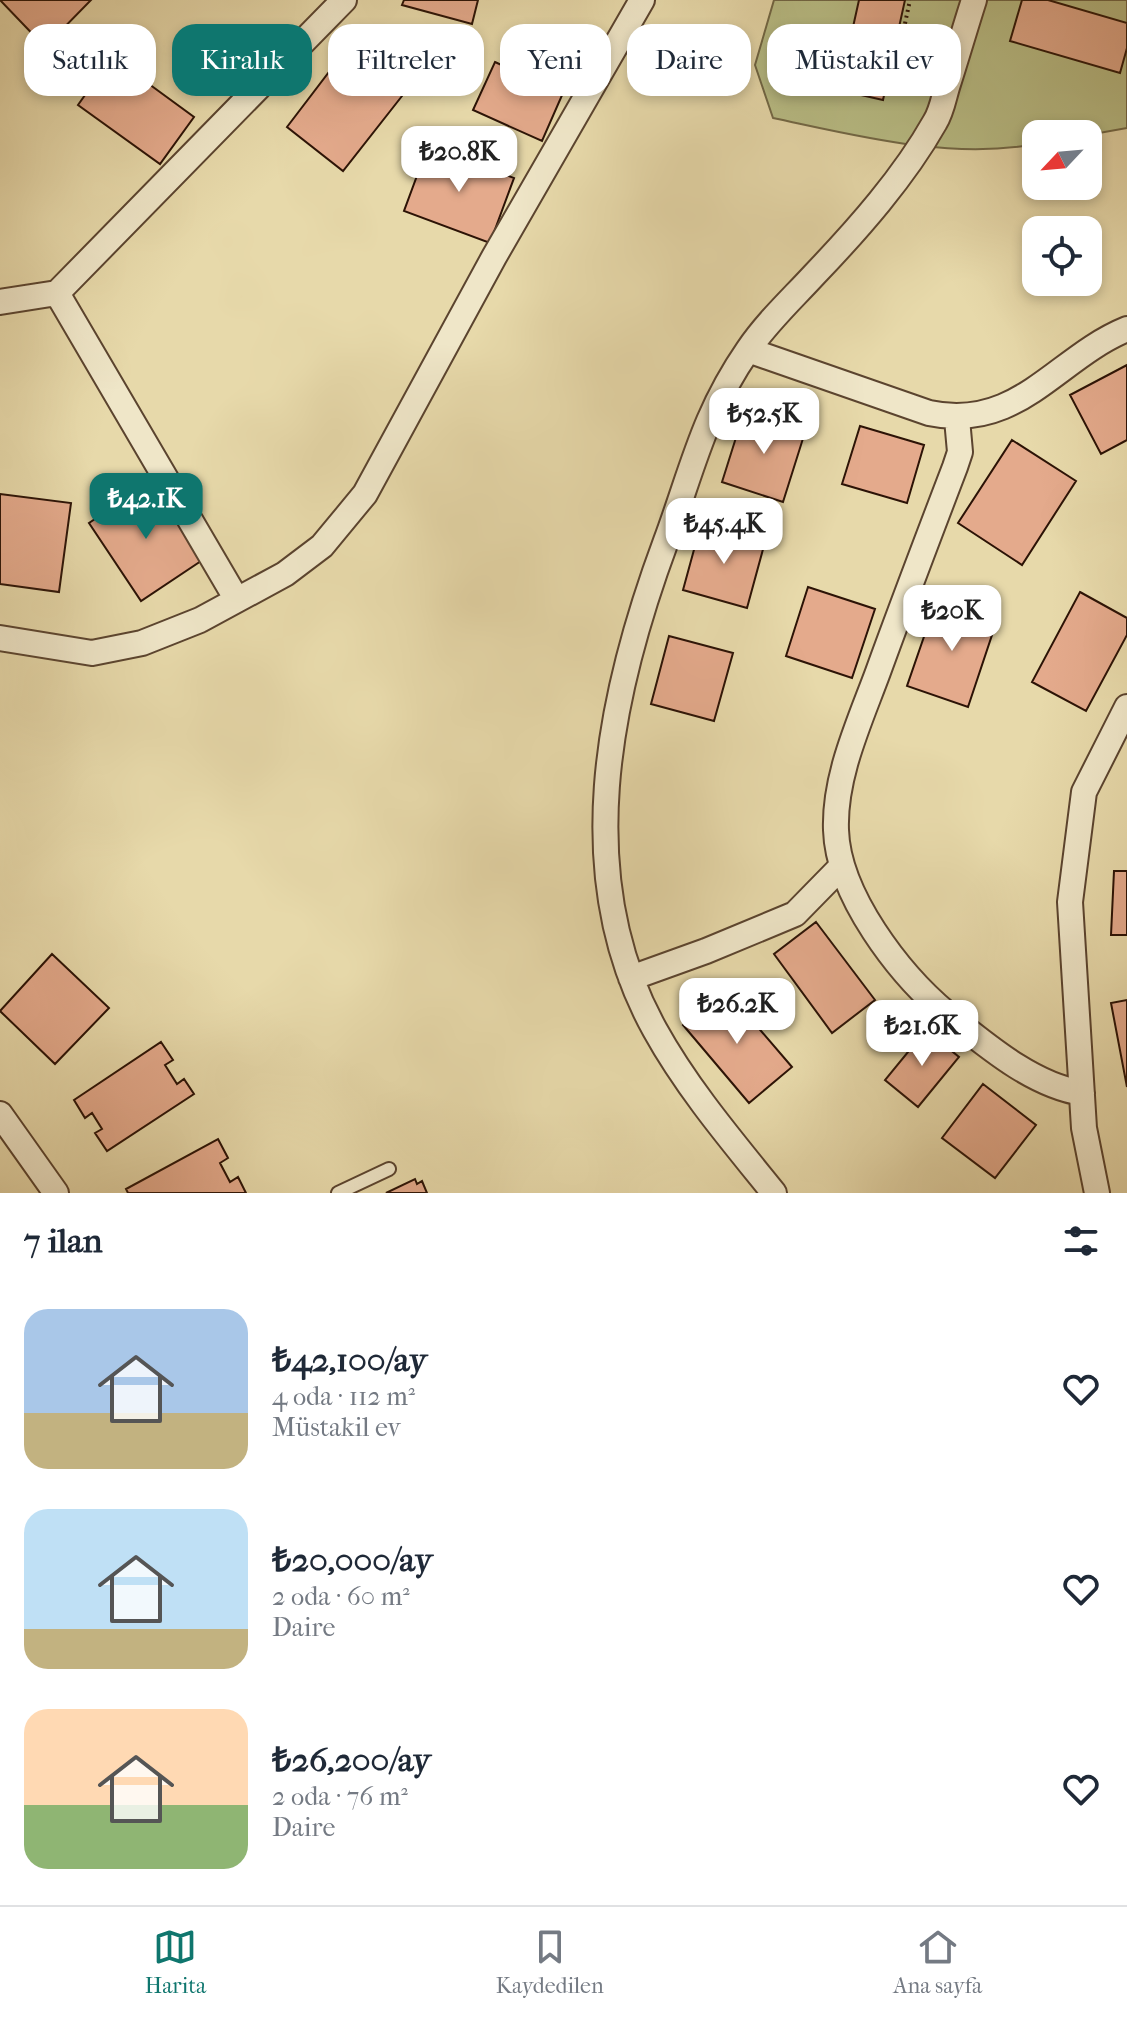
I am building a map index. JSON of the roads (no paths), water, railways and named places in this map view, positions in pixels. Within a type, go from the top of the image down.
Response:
[{"type":"street","points":[[0,302],[57,293],[344,0]]},
{"type":"street","points":[[0,638],[92,653],[142,643],[200,620],[285,574],[322,546],[365,494],[494,257],[642,0]]},
{"type":"street","points":[[774,1193],[674,1062],[631,978],[611,906],[603,833],[605,796],[618,709],[642,610],[689,467],[712,410],[748,350],[898,178],[937,119],[974,0]]},
{"type":"street","points":[[57,293],[237,600]]},
{"type":"street","points":[[748,350],[929,413],[957,419],[995,410],[1127,329]]},
{"type":"street","points":[[957,419],[960,452],[849,752],[836,816],[842,866],[874,930],[924,993],[999,1053],[1063,1090],[1082,1093]]},
{"type":"street","points":[[1097,1193],[1084,1128],[1070,902],[1084,792],[1127,707]]},
{"type":"street","points":[[631,978],[795,914],[842,866]]},
{"type":"street","points":[[0,1114],[56,1193]]},
{"type":"lane","points":[[338,1193],[389,1169]]}]
